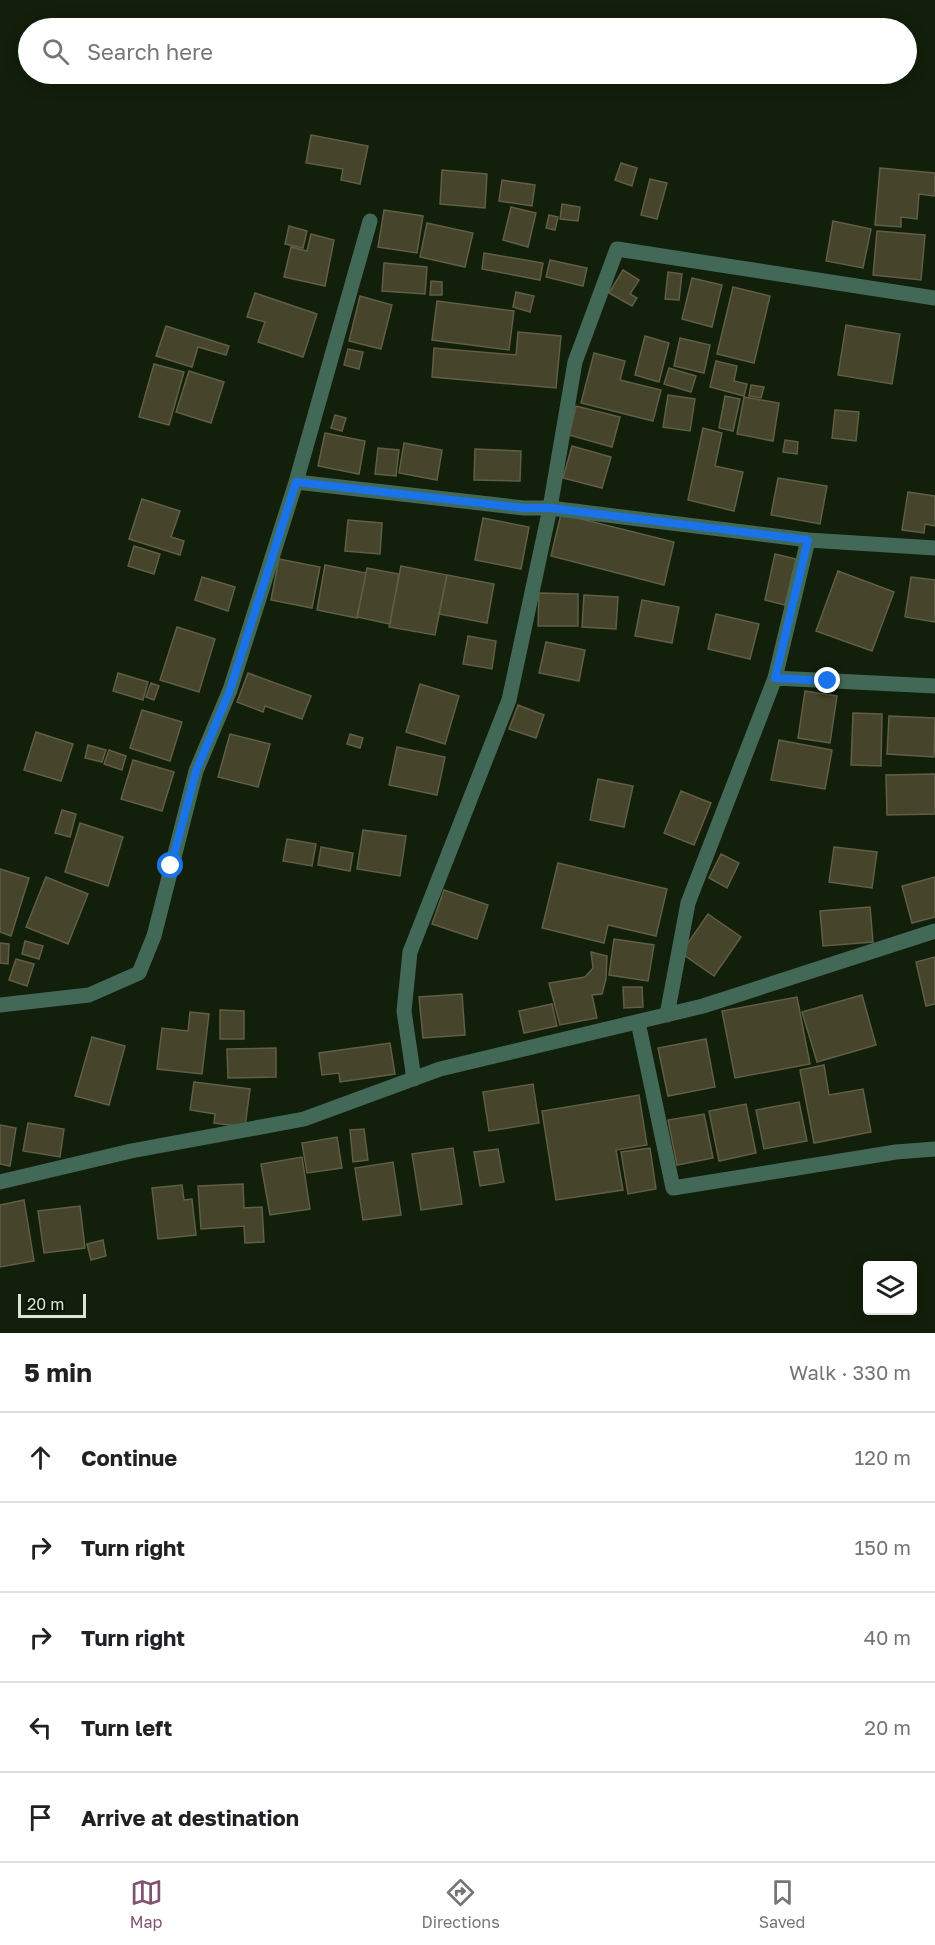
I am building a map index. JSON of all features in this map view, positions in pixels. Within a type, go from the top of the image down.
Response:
[{"type":"street","points":[[0,1005],[88,995],[139,973],[154,936],[196,771],[230,690],[296,482],[370,221]]},
{"type":"street","points":[[414,1079],[404,1011],[410,952],[509,700],[550,508],[575,362],[617,249],[935,298]]},
{"type":"street","points":[[296,482],[524,508],[550,508],[808,540],[935,548]]},
{"type":"street","points":[[667,1015],[688,903],[775,678],[808,540]]},
{"type":"street","points":[[775,678],[935,686]]},
{"type":"street","points":[[0,1182],[131,1151],[304,1119],[440,1069],[703,1006],[935,931]]},
{"type":"street","points":[[638,1022],[673,1188],[896,1152],[935,1149]]},
{"type":"building","points":[[311,135],[368,146],[360,184],[341,180],[343,169],[306,163]]},
{"type":"building","points":[[621,163],[637,168],[632,186],[615,180]]},
{"type":"building","points":[[880,168],[935,173],[935,196],[919,194],[917,219],[901,217],[901,227],[875,225]]},
{"type":"building","points":[[442,170],[487,174],[485,208],[440,204]]},
{"type":"building","points":[[650,179],[667,183],[657,219],[641,215]]},
{"type":"building","points":[[502,180],[535,185],[532,206],[499,201]]},
{"type":"building","points":[[562,204],[580,207],[578,221],[560,219]]},
{"type":"building","points":[[511,207],[536,213],[528,247],[503,240]]},
{"type":"building","points":[[384,210],[423,216],[417,253],[378,247]]},
{"type":"building","points":[[549,215],[558,217],[555,230],[546,228]]},
{"type":"building","points":[[833,221],[871,229],[863,268],[826,261]]},
{"type":"building","points":[[427,223],[473,233],[465,267],[420,257]]},
{"type":"building","points":[[289,226],[307,231],[303,248],[285,244]]},
{"type":"building","points":[[877,231],[925,235],[921,280],[873,275]]},
{"type":"building","points":[[311,234],[334,240],[325,286],[284,277],[291,247],[307,251]]},
{"type":"building","points":[[484,253],[543,263],[540,280],[482,269]]},
{"type":"building","points":[[550,260],[587,268],[583,286],[546,277]]},
{"type":"building","points":[[384,263],[427,267],[425,294],[382,291]]},
{"type":"building","points":[[623,270],[639,280],[630,294],[637,298],[632,306],[609,293]]},
{"type":"building","points":[[668,272],[682,274],[679,300],[665,299]]},
{"type":"building","points":[[692,278],[722,285],[712,327],[682,319]]},
{"type":"building","points":[[431,281],[442,282],[442,295],[430,295]]},
{"type":"building","points":[[733,287],[770,296],[754,363],[717,354]]},
{"type":"building","points":[[516,292],[534,296],[530,312],[513,307]]},
{"type":"building","points":[[255,293],[317,314],[303,357],[258,342],[265,322],[247,317]]},
{"type":"building","points":[[360,296],[392,305],[381,349],[349,341]]},
{"type":"building","points":[[437,301],[514,311],[509,350],[432,340]]},
{"type":"building","points":[[846,325],[900,334],[892,384],[838,375]]},
{"type":"building","points":[[166,326],[229,346],[226,355],[198,347],[192,367],[156,356]]},
{"type":"building","points":[[518,332],[561,336],[556,388],[432,377],[434,348],[516,355]]},
{"type":"building","points":[[645,336],[669,343],[659,382],[635,375]]},
{"type":"building","points":[[680,338],[710,345],[704,373],[674,366]]},
{"type":"building","points":[[348,349],[363,352],[359,369],[344,365]]},
{"type":"building","points":[[594,353],[625,361],[620,380],[661,390],[653,421],[581,403]]},
{"type":"building","points":[[716,361],[737,366],[734,381],[747,384],[744,396],[710,387]]},
{"type":"building","points":[[154,364],[184,372],[169,425],[139,417]]},
{"type":"building","points":[[669,368],[696,376],[691,392],[664,384]]},
{"type":"building","points":[[189,371],[224,382],[211,423],[176,412]]},
{"type":"building","points":[[751,385],[764,387],[761,398],[749,396]]},
{"type":"building","points":[[668,395],[695,399],[690,431],[663,427]]},
{"type":"building","points":[[725,396],[740,399],[733,431],[719,428]]},
{"type":"building","points":[[744,397],[779,403],[773,441],[737,434]]},
{"type":"building","points":[[576,406],[620,417],[612,447],[569,435]]},
{"type":"building","points":[[835,410],[859,412],[856,441],[832,438]]},
{"type":"building","points":[[335,415],[346,418],[342,431],[331,428]]},
{"type":"building","points":[[703,428],[722,433],[715,466],[743,472],[734,511],[688,500]]},
{"type":"building","points":[[325,433],[365,441],[359,474],[318,466]]},
{"type":"building","points":[[785,440],[798,442],[797,454],[783,452]]},
{"type":"building","points":[[404,443],[442,450],[437,480],[399,473]]},
{"type":"building","points":[[572,446],[611,457],[602,488],[563,478]]},
{"type":"building","points":[[378,448],[399,450],[396,476],[375,474]]},
{"type":"building","points":[[475,449],[521,451],[520,481],[474,480]]},
{"type":"building","points":[[778,478],[827,486],[820,524],[771,515]]},
{"type":"building","points":[[908,492],[935,496],[935,526],[925,524],[924,533],[902,530]]},
{"type":"building","points":[[142,499],[180,511],[171,537],[184,541],[180,555],[129,539]]},
{"type":"building","points":[[561,514],[674,542],[664,585],[551,556]]},
{"type":"building","points":[[483,518],[529,527],[521,569],[475,560]]},
{"type":"building","points":[[348,520],[382,523],[380,554],[345,551]]},
{"type":"building","points":[[134,546],[160,554],[154,574],[128,566]]},
{"type":"building","points":[[775,554],[796,559],[785,605],[765,600]]},
{"type":"building","points":[[279,559],[320,567],[312,608],[271,600]]},
{"type":"building","points":[[325,565],[366,573],[357,618],[317,610]]},
{"type":"building","points":[[401,566],[447,575],[435,635],[389,627]]},
{"type":"building","points":[[367,568],[399,574],[390,624],[357,617]]},
{"type":"building","points":[[838,571],[894,592],[872,651],[816,631]]},
{"type":"building","points":[[447,575],[494,584],[487,623],[439,614]]},
{"type":"building","points":[[202,577],[235,587],[228,611],[195,600]]},
{"type":"building","points":[[911,577],[935,580],[935,622],[905,617]]},
{"type":"building","points":[[539,593],[578,594],[578,626],[538,626]]},
{"type":"building","points":[[584,595],[618,597],[616,629],[582,627]]},
{"type":"building","points":[[642,600],[679,607],[672,643],[635,636]]},
{"type":"building","points":[[716,614],[759,624],[750,659],[708,649]]},
{"type":"building","points":[[177,627],[215,639],[199,692],[160,680]]},
{"type":"building","points":[[468,636],[496,641],[492,669],[463,664]]},
{"type":"building","points":[[546,642],[585,650],[579,681],[539,673]]},
{"type":"building","points":[[118,673],[148,682],[143,700],[113,691]]},
{"type":"building","points":[[248,673],[311,696],[302,719],[265,706],[263,712],[237,702]]},
{"type":"building","points":[[151,683],[159,686],[154,700],[146,697]]},
{"type":"building","points":[[420,684],[459,696],[445,744],[406,732]]},
{"type":"building","points":[[805,691],[837,696],[830,743],[798,738]]},
{"type":"building","points":[[518,705],[544,715],[536,738],[509,729]]},
{"type":"building","points":[[142,710],[182,722],[170,761],[130,748]]},
{"type":"building","points":[[853,713],[882,714],[881,766],[851,765]]},
{"type":"building","points":[[889,716],[935,718],[934,757],[887,754]]},
{"type":"building","points":[[36,732],[73,744],[61,781],[24,770]]},
{"type":"building","points":[[230,734],[270,744],[258,787],[218,777]]},
{"type":"building","points":[[350,734],[363,738],[360,748],[347,744]]},
{"type":"building","points":[[779,740],[832,750],[825,789],[771,780]]},
{"type":"building","points":[[88,745],[106,750],[102,762],[85,758]]},
{"type":"building","points":[[397,747],[445,757],[437,795],[389,785]]},
{"type":"building","points":[[109,750],[126,756],[122,770],[104,764]]},
{"type":"building","points":[[133,760],[174,772],[162,811],[121,799]]},
{"type":"building","points":[[935,774],[935,814],[887,815],[886,775]]},
{"type":"building","points":[[598,779],[633,786],[624,827],[590,820]]},
{"type":"building","points":[[681,791],[711,803],[694,845],[664,833]]},
{"type":"building","points":[[62,810],[76,814],[70,837],[55,833]]},
{"type":"building","points":[[80,823],[123,837],[108,886],[65,872]]},
{"type":"building","points":[[363,830],[406,836],[400,876],[357,869]]},
{"type":"building","points":[[287,839],[316,844],[312,866],[283,861]]},
{"type":"building","points":[[321,847],[353,853],[350,871],[318,865]]},
{"type":"building","points":[[834,847],[877,852],[872,888],[829,882]]},
{"type":"building","points":[[721,854],[739,863],[727,888],[709,878]]},
{"type":"building","points":[[558,863],[667,889],[656,936],[608,925],[604,943],[542,928]]},
{"type":"building","points":[[0,869],[29,878],[11,936],[0,932]]},
{"type":"building","points":[[46,877],[88,894],[68,944],[26,927]]},
{"type":"building","points":[[935,877],[935,917],[912,923],[902,886]]},
{"type":"building","points":[[444,890],[488,905],[477,939],[432,924]]},
{"type":"building","points":[[870,907],[873,942],[823,946],[820,911]]},
{"type":"building","points":[[708,914],[741,937],[714,976],[681,953]]},
{"type":"building","points":[[614,939],[654,945],[648,981],[609,975]]},
{"type":"building","points":[[25,941],[43,946],[39,959],[22,954]]},
{"type":"building","points":[[0,943],[9,944],[8,964],[0,963]]},
{"type":"building","points":[[591,952],[607,956],[606,979],[602,994],[592,995],[597,1018],[560,1025],[549,983],[585,977],[593,968]]},
{"type":"building","points":[[935,957],[935,1004],[926,1006],[916,962]]},
{"type":"building","points":[[16,959],[34,964],[27,986],[9,980]]},
{"type":"building","points":[[623,987],[642,987],[643,1007],[624,1008]]},
{"type":"building","points":[[462,994],[465,1035],[423,1038],[419,997]]},
{"type":"building","points":[[862,995],[876,1045],[817,1062],[802,1012]]},
{"type":"building","points":[[797,997],[810,1064],[735,1078],[722,1011]]},
{"type":"building","points":[[552,1004],[557,1026],[524,1033],[519,1011]]},
{"type":"building","points":[[220,1010],[244,1011],[244,1039],[220,1039]]},
{"type":"building","points":[[190,1012],[209,1014],[202,1074],[157,1069],[162,1028],[188,1031]]},
{"type":"building","points":[[92,1037],[125,1046],[109,1105],[75,1096]]},
{"type":"building","points":[[706,1039],[715,1087],[668,1096],[658,1048]]},
{"type":"building","points":[[390,1043],[395,1074],[340,1082],[339,1073],[322,1075],[319,1053]]},
{"type":"building","points":[[276,1048],[276,1077],[228,1078],[227,1049]]},
{"type":"building","points":[[824,1065],[829,1095],[863,1089],[871,1132],[814,1143],[800,1070]]},
{"type":"building","points":[[194,1082],[250,1089],[245,1127],[214,1123],[215,1114],[190,1110]]},
{"type":"building","points":[[533,1084],[539,1123],[489,1131],[483,1092]]},
{"type":"building","points":[[639,1095],[647,1145],[616,1150],[623,1190],[556,1200],[542,1111]]},
{"type":"building","points":[[799,1102],[807,1141],[764,1149],[756,1110]]},
{"type":"building","points":[[746,1104],[756,1153],[719,1161],[709,1111]]},
{"type":"building","points":[[704,1114],[713,1158],[677,1165],[668,1120]]},
{"type":"building","points":[[28,1123],[64,1129],[60,1157],[23,1151]]},
{"type":"building","points":[[0,1125],[16,1128],[10,1166],[0,1164]]},
{"type":"building","points":[[364,1129],[368,1160],[353,1162],[350,1130]]},
{"type":"building","points":[[337,1137],[342,1168],[307,1173],[302,1143]]},
{"type":"building","points":[[453,1148],[462,1204],[421,1210],[412,1154]]},
{"type":"building","points":[[650,1148],[656,1189],[628,1194],[621,1152]]},
{"type":"building","points":[[498,1149],[504,1182],[480,1186],[474,1152]]},
{"type":"building","points":[[302,1157],[310,1209],[270,1215],[261,1164]]},
{"type":"building","points":[[393,1162],[401,1215],[363,1220],[355,1168]]},
{"type":"building","points":[[243,1184],[244,1208],[262,1207],[264,1242],[245,1243],[244,1226],[201,1229],[198,1186]]},
{"type":"building","points":[[182,1185],[184,1200],[192,1199],[196,1235],[158,1239],[152,1188]]},
{"type":"building","points":[[24,1200],[34,1261],[0,1267],[0,1205]]},
{"type":"building","points":[[80,1206],[85,1248],[44,1253],[38,1211]]},
{"type":"building","points":[[103,1240],[106,1256],[91,1260],[87,1244]]},
{"type":"route","points":[[171,866],[196,771],[230,690],[296,482],[524,508],[550,508],[808,540],[775,678],[828,681]]}]
